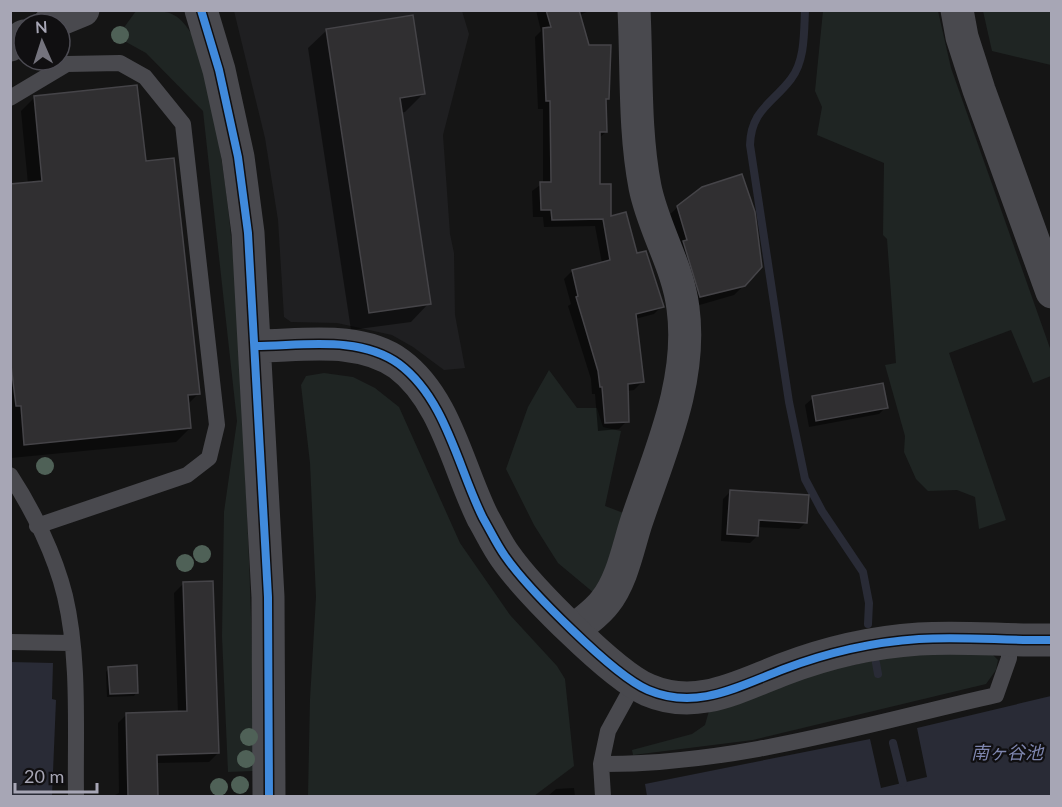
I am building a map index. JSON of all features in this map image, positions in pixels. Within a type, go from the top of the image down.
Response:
[{"type":"street","points":[[201,10],[219,70],[238,157],[248,233],[268,597],[269,796]]},
{"type":"street","points":[[574,630],[604,603],[619,573],[670,421],[682,374],[685,347],[683,306],[652,215],[645,186],[640,147],[634,10]]},
{"type":"street","points":[[957,10],[962,37],[1052,292]]},
{"type":"street","points":[[255,346],[336,344],[370,350],[398,364],[427,391],[442,420],[483,518],[505,556],[574,630],[610,664],[647,690],[695,699],[719,696],[786,669],[876,645],[919,639],[1052,640]]},
{"type":"lane","points":[[10,98],[67,63],[120,63],[145,77],[183,124],[218,425],[209,459],[188,475],[37,526]]},
{"type":"lane","points":[[10,475],[37,526],[65,594],[72,643],[76,796]]},
{"type":"lane","points":[[601,764],[626,764],[746,751],[996,694],[1009,658],[1009,640]]},
{"type":"lane","points":[[10,642],[72,643]]},
{"type":"lane","points":[[603,796],[601,764],[608,731],[635,682]]},
{"type":"shaded area","points":[[136,11],[169,13],[181,20],[193,36],[206,81],[224,173],[234,267],[240,361],[253,680],[253,771],[228,772],[222,636],[224,512],[237,421],[203,111],[146,53],[117,37]]},
{"type":"shaded area","points":[[234,11],[462,11],[469,34],[443,135],[450,234],[454,253],[455,315],[465,368],[444,370],[392,335],[337,323],[291,322],[284,317],[278,220],[265,138]]},
{"type":"shaded area","points":[[823,11],[938,11],[951,68],[1051,351],[1051,376],[1033,383],[1011,330],[949,353],[1006,520],[979,529],[975,497],[957,490],[928,491],[916,479],[904,452],[905,436],[885,365],[896,363],[887,239],[883,235],[884,163],[817,135],[822,107],[815,91]]},
{"type":"shaded area","points":[[983,11],[1051,11],[1051,65],[992,51]]},
{"type":"shaded area","points":[[549,370],[577,408],[597,408],[603,427],[621,431],[605,506],[626,514],[602,583],[594,593],[558,563],[534,525],[506,469],[528,407]]},
{"type":"shaded area","points":[[324,373],[353,377],[375,388],[399,407],[460,543],[510,615],[557,666],[565,679],[574,766],[534,796],[308,796],[310,699],[316,597],[310,463],[301,385],[306,376]]},
{"type":"shaded area","points":[[914,652],[990,652],[998,660],[996,670],[986,684],[753,740],[633,755],[632,750],[692,734],[705,725],[709,711],[807,675]]},
{"type":"water","points":[[11,662],[53,663],[52,699],[56,700],[52,796],[11,796]]},
{"type":"water","name":"南ヶ谷池","points":[[1051,696],[1051,796],[647,796],[645,784],[870,739],[881,788],[927,777],[917,728]]},
{"type":"building","points":[[546,10],[579,10],[589,45],[611,45],[609,99],[606,99],[607,132],[600,132],[600,184],[611,184],[611,216],[626,212],[637,253],[646,251],[664,307],[636,314],[644,382],[628,384],[629,422],[605,423],[602,387],[600,387],[598,371],[576,297],[578,296],[572,270],[610,260],[603,219],[552,220],[551,210],[541,210],[540,182],[551,182],[550,101],[546,101],[543,28],[551,27]]},
{"type":"building","points":[[413,15],[425,94],[400,98],[431,304],[369,313],[326,29]]},
{"type":"building","points":[[137,85],[146,161],[174,158],[200,394],[188,395],[191,428],[24,445],[21,406],[16,406],[10,357],[10,184],[42,181],[34,96]]},
{"type":"building","points":[[742,174],[755,212],[762,267],[745,286],[700,297],[683,241],[687,240],[677,206],[702,187]]},
{"type":"building","points":[[883,383],[888,408],[816,421],[812,396]]},
{"type":"building","points":[[730,490],[809,495],[807,523],[759,520],[758,536],[727,534]]},
{"type":"building","points":[[213,581],[219,753],[157,755],[158,796],[128,796],[126,713],[187,711],[183,582]]},
{"type":"building","points":[[137,665],[138,693],[110,694],[108,667]]},
{"type":"waterway","points":[[805,10],[803,46],[796,72],[758,115],[751,133],[750,145],[789,402],[805,479],[822,511],[863,572],[869,603],[868,624]]},
{"type":"waterway","points":[[876,663],[878,674]]},
{"type":"waterway","points":[[893,743],[903,783]]},
{"type":"cycle path","points":[[201,10],[219,70],[238,157],[248,233],[268,597],[269,796]]},
{"type":"cycle path","points":[[255,346],[311,344],[348,346],[366,349],[399,364],[415,379],[440,415],[483,518],[516,571],[593,650],[648,690],[666,696],[684,698],[718,694],[816,658],[850,649],[902,640],[952,638],[1052,640]]}]
